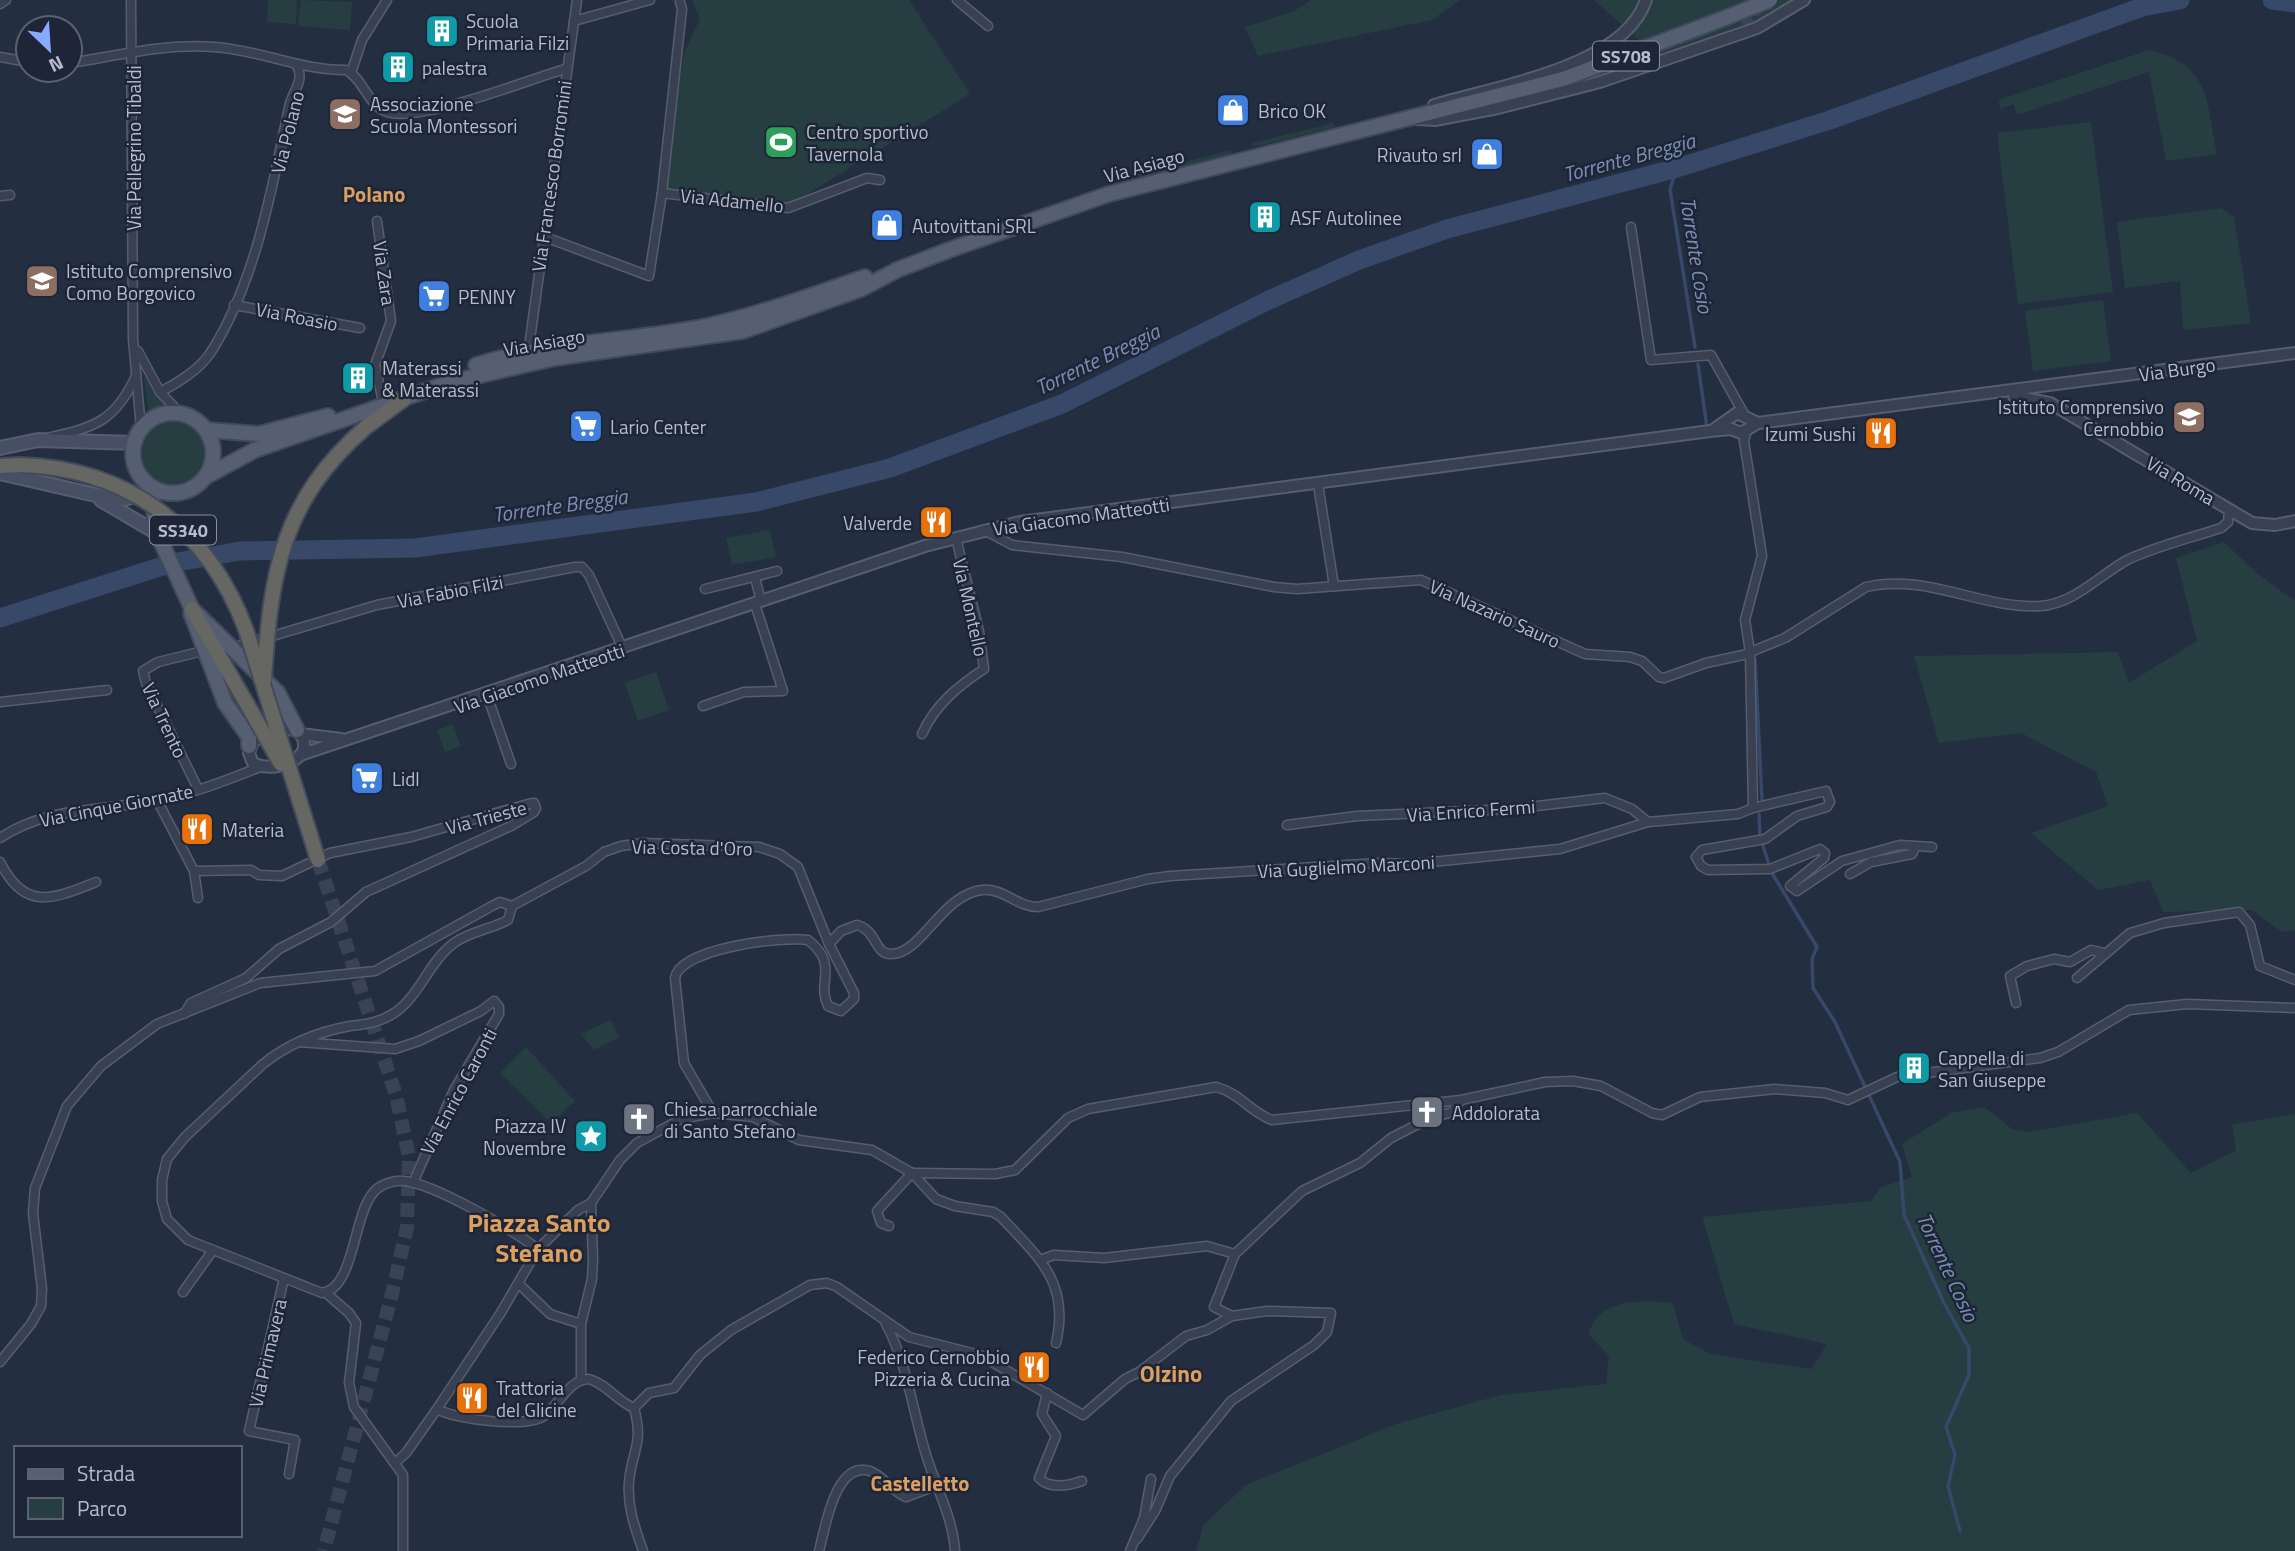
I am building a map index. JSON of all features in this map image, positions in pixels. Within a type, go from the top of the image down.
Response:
[{"type":"highway","name":"SS340","points":[[264,687],[274,576],[285,538],[314,481],[338,451],[404,399]]},
{"type":"highway","name":"SS340","points":[[0,466],[55,467],[91,476],[142,499],[175,522],[207,555],[231,594],[264,687],[318,860]]},
{"type":"highway","points":[[186,598],[294,786]]},
{"type":"main road","name":"SS708","points":[[1407,119],[1563,79],[1770,0]]},
{"type":"main road","name":"Via Asiago","points":[[205,477],[255,450],[475,365],[524,359],[744,317],[887,270],[897,270],[1110,194],[1407,119]]},
{"type":"main road","name":"Via Asiago","points":[[207,430],[242,434],[275,431],[382,402],[404,399],[524,359]]},
{"type":"main road","points":[[158,533],[161,513],[177,493],[195,486],[205,477],[213,457],[207,430],[200,422],[180,412],[158,415],[141,428],[134,443],[133,461],[137,471],[151,487],[158,533],[186,598],[203,651],[225,703],[249,737],[250,752]]},
{"type":"main road","points":[[0,448],[38,440],[134,443]]},
{"type":"main road","points":[[0,473],[120,500],[151,487],[177,493]]},
{"type":"main road","points":[[89,494],[158,533]]},
{"type":"main road","points":[[186,598],[231,649],[278,693],[299,732]]},
{"type":"street","points":[[0,4],[6,0]]},
{"type":"street","name":"Via Pellegrino Tibaldi","points":[[131,0],[134,339],[141,428]]},
{"type":"street","points":[[351,73],[362,40],[387,0]]},
{"type":"street","name":"Via Francesco Borromini","points":[[524,359],[545,237],[565,69],[577,0]]},
{"type":"street","points":[[574,21],[650,0]]},
{"type":"street","points":[[957,0],[988,26]]},
{"type":"street","name":"Via Asiago","points":[[1407,119],[1430,107],[1594,55],[1618,41],[1641,15],[1648,0]]},
{"type":"street","name":"Via Asiago","points":[[1407,119],[1435,120],[1578,88],[1771,22],[1804,0]]},
{"type":"street","name":"Via Adamello","points":[[545,237],[649,276],[662,193],[681,1]]},
{"type":"street","name":"SS708","points":[[1728,38],[1745,26]]},
{"type":"street","name":"Via Polano","points":[[84,61],[132,53],[213,46],[268,56],[297,66],[301,78],[290,102],[271,198],[234,305],[209,355],[195,370],[160,392]]},
{"type":"street","points":[[297,66],[351,73],[376,104],[385,111],[396,114],[425,112],[565,69]]},
{"type":"street","name":"Via Adamello","points":[[662,193],[788,208],[867,178],[880,180]]},
{"type":"street","points":[[0,196],[10,195]]},
{"type":"street","name":"Via Zara","points":[[377,220],[391,321],[375,365],[382,402]]},
{"type":"street","points":[[1631,227],[1651,360],[1711,355],[1749,422],[1744,441],[1762,556],[1745,616],[1749,652],[1753,808]]},
{"type":"street","name":"Via Roasio","points":[[234,305],[360,328]]},
{"type":"street","name":"Via Pellegrino Tibaldi","points":[[134,339],[143,365],[160,392],[180,412]]},
{"type":"street","name":"Via Burgo","points":[[2040,393],[2059,384],[2295,353]]},
{"type":"street","points":[[38,440],[102,422],[118,409],[137,375]]},
{"type":"street","name":"Via Roma","points":[[1749,422],[1991,394],[2040,393],[2252,523],[2275,525],[2295,521]]},
{"type":"street","points":[[1746,448],[1737,441],[1732,426],[1737,413],[1749,422]]},
{"type":"street","points":[[1732,426],[1749,422]]},
{"type":"street","name":"Via Giacomo Matteotti","points":[[300,755],[984,530],[1020,522],[1318,484],[1732,426]]},
{"type":"street","points":[[1318,484],[1334,586]]},
{"type":"street","points":[[1749,652],[1797,632],[1851,596],[1876,585],[1930,586],[2004,604],[2043,606],[2063,602],[2132,558],[2221,528],[2228,522],[2229,511]]},
{"type":"street","name":"Via Nazario Sauro","points":[[984,530],[1012,545],[1122,557],[1274,587],[1422,580],[1585,654],[1630,657],[1642,661],[1659,677],[1664,678],[1749,652]]},
{"type":"street","name":"Via Montello","points":[[922,734],[952,691],[984,669],[979,631],[956,538]]},
{"type":"street","name":"Via Fabio Filzi","points":[[231,649],[377,605],[575,566],[582,567],[589,575],[623,649]]},
{"type":"street","points":[[705,589],[777,571]]},
{"type":"street","points":[[703,706],[744,692],[783,691],[758,603],[755,577]]},
{"type":"street","name":"Via Trento","points":[[198,789],[146,683],[143,671],[158,662],[203,651]]},
{"type":"street","points":[[0,702],[107,690]]},
{"type":"street","points":[[487,695],[511,764]]},
{"type":"street","points":[[271,732],[299,732],[304,746],[300,755],[290,763],[271,769],[260,766],[250,752],[259,736],[271,732]]},
{"type":"street","name":"Via Giacomo Matteotti","points":[[299,732],[329,739],[354,738]]},
{"type":"street","name":"Via Cinque Giornate","points":[[233,777],[242,771],[250,752]]},
{"type":"street","name":"Via Cinque Giornate","points":[[0,838],[27,823],[70,811],[157,800],[198,789],[260,766]]},
{"type":"street","name":"Via Guglielmo Marconi","points":[[829,944],[841,931],[856,925],[872,932],[881,951],[888,954],[903,951],[954,901],[983,890],[998,891],[1026,907],[1038,907],[1170,876],[1379,863],[1412,864],[1560,849],[1648,822],[1738,814],[1826,790],[1830,802],[1827,807],[1797,816],[1761,840],[1702,850],[1696,856],[1701,866],[1708,870],[1764,870],[1820,849],[1825,853],[1824,858],[1790,886],[1797,891],[1842,861],[1900,845],[1915,848]]},
{"type":"street","name":"Via Enrico Fermi","points":[[1287,825],[1357,816],[1511,809],[1605,798],[1632,809],[1648,822]]},
{"type":"street","points":[[157,800],[194,871],[198,898]]},
{"type":"street","name":"Via Trieste","points":[[184,1014],[191,1003],[246,978],[279,949],[331,922],[366,892],[511,826],[534,812],[536,807],[534,803],[528,804],[411,837],[330,853],[282,876],[259,875],[251,870],[194,871]]},
{"type":"street","name":"Via Costa d'Oro","points":[[512,906],[586,866],[604,852],[621,846],[643,843],[759,847],[780,855],[798,867],[829,944],[854,993],[851,1005],[841,1010],[832,1009],[826,1002],[827,975],[824,959],[808,940],[757,941],[711,953],[682,966],[675,973],[684,1063],[713,1113]]},
{"type":"street","points":[[1850,874],[1871,862],[1912,854],[1915,848],[1932,847]]},
{"type":"street","points":[[0,862],[11,882],[38,898],[51,899],[96,882]]},
{"type":"street","points":[[0,1362],[31,1324],[41,1306],[42,1289],[33,1213],[35,1188],[67,1106],[102,1066],[127,1044],[157,1024],[260,983],[375,971],[500,902],[512,906],[508,920],[455,942],[438,957],[401,1009],[370,1024],[311,1035],[263,1064],[185,1137],[167,1159],[162,1201],[167,1219],[188,1240],[326,1293],[349,1313],[356,1324],[349,1383],[354,1407],[403,1475],[403,1551]]},
{"type":"street","points":[[2077,978],[2130,933],[2153,925],[2239,912],[2250,925],[2260,966],[2294,979]]},
{"type":"street","points":[[2016,1003],[2010,976],[2017,970],[2054,959],[2070,962],[2091,950],[2104,953]]},
{"type":"street","name":"Via Enrico Caronti","points":[[296,1042],[395,1049],[481,1011],[494,1001],[499,1007],[499,1014],[454,1090],[413,1183]]},
{"type":"street","points":[[889,1226],[881,1223],[877,1211],[912,1172],[995,1174],[1015,1170],[1068,1118],[1087,1109],[1216,1087],[1233,1091],[1257,1114],[1272,1120],[1461,1100],[1545,1082],[1573,1081],[1601,1086],[1652,1113],[1662,1115],[1710,1096],[1775,1088],[1825,1093],[1848,1100],[1897,1077],[2040,1058],[2058,1052],[2129,1010],[2187,1004],[2295,1008]]},
{"type":"street","points":[[1232,1316],[1214,1307],[1235,1254],[1302,1191],[1365,1160],[1391,1138],[1426,1120],[1444,1117],[1461,1100]]},
{"type":"street","points":[[396,1462],[406,1453],[437,1409],[519,1284],[538,1249],[578,1210],[591,1203],[620,1160],[637,1143],[681,1119],[713,1113],[753,1117],[799,1140],[873,1150],[912,1172],[936,1199],[1001,1217],[1040,1260],[1057,1288],[1061,1305],[1056,1343]]},
{"type":"street","points":[[326,1293],[337,1283],[347,1266],[373,1193],[392,1182],[413,1183],[460,1203],[538,1249]]},
{"type":"street","points":[[581,1380],[581,1324],[592,1279],[591,1203]]},
{"type":"street","points":[[1040,1260],[1054,1255],[1104,1258],[1207,1247],[1235,1254]]},
{"type":"street","points":[[183,1292],[213,1250]]},
{"type":"street","name":"Via Primavera","points":[[284,1278],[249,1431],[295,1440],[289,1474]]},
{"type":"street","points":[[634,1408],[649,1393],[674,1388],[701,1355],[731,1330],[810,1285],[827,1283],[837,1287],[909,1337],[980,1355],[1083,1415],[1088,1414],[1125,1379],[1139,1372],[1186,1336],[1207,1330],[1232,1316],[1267,1311],[1331,1313],[1327,1332],[1314,1345],[1231,1401],[1170,1476],[1155,1511],[1136,1539]]},
{"type":"street","points":[[519,1284],[550,1314],[581,1324]]},
{"type":"street","points":[[885,1322],[896,1343],[955,1551]]},
{"type":"street","points":[[437,1409],[469,1417],[529,1422],[544,1415],[581,1380],[589,1379],[606,1386],[620,1401],[634,1408]]},
{"type":"street","points":[[1047,1393],[1042,1414],[1055,1436],[1039,1478],[1047,1485],[1071,1485],[1082,1481]]},
{"type":"street","points":[[634,1408],[640,1444],[630,1476],[629,1510],[643,1551]]},
{"type":"street","points":[[819,1551],[836,1490],[846,1478],[863,1471],[871,1471],[906,1497],[938,1485]]},
{"type":"street","points":[[1130,1551],[1144,1518],[1151,1479]]},
{"type":"green space","points":[[268,0],[297,0],[296,24],[267,22]]},
{"type":"green space","points":[[301,0],[352,2],[350,30],[298,26]]},
{"type":"green space","name":"Centro sportivo Tavernola","points":[[692,0],[909,0],[970,94],[788,206],[662,191],[684,53],[700,19]]},
{"type":"green space","points":[[1311,0],[1460,0],[1432,20],[1258,56],[1245,27],[1294,11]]},
{"type":"green space","points":[[1594,0],[1812,0],[1663,62]]},
{"type":"green space","points":[[2149,50],[2184,65],[2195,75],[2207,101],[2217,154],[2166,161],[2149,72],[2017,115],[2013,104],[2001,109],[1998,100]]},
{"type":"green space","points":[[2091,122],[2113,292],[2018,304],[1997,133]]},
{"type":"green space","points":[[1333,123],[1336,127],[1253,147],[1252,143]]},
{"type":"green space","points":[[1231,150],[1231,154],[1124,181],[1124,178]]},
{"type":"green space","points":[[2221,208],[2234,217],[2251,323],[2183,330],[2180,281],[2125,288],[2117,222]]},
{"type":"green space","points":[[2103,300],[2111,361],[2033,371],[2025,311]]},
{"type":"green space","points":[[143,374],[166,405],[149,412]]},
{"type":"green space","points":[[173,422],[195,431],[204,453],[195,475],[173,484],[151,475],[142,453],[151,431]]},
{"type":"green space","points":[[770,530],[776,557],[732,565],[726,538]]},
{"type":"green space","points":[[2224,542],[2258,574],[2295,601],[2295,930],[2282,932],[2252,910],[2163,912],[2150,880],[2098,890],[2031,833],[2108,806],[2096,772],[2021,733],[1939,743],[1914,656],[2118,652],[2129,683],[2197,641],[2176,558]]},
{"type":"green space","points":[[656,672],[669,710],[638,721],[625,683]]},
{"type":"green space","points":[[453,724],[461,746],[445,752],[437,730]]},
{"type":"green space","points":[[611,1020],[619,1037],[594,1050],[581,1034]]},
{"type":"green space","points":[[526,1047],[575,1101],[551,1123],[500,1073]]},
{"type":"green space","points":[[1984,1107],[2012,1129],[2030,1132],[2137,1113],[2191,1173],[2236,1150],[2232,1125],[2295,1114],[2295,1551],[1196,1551],[1204,1524],[1246,1485],[1396,1424],[1501,1395],[1606,1384],[1609,1356],[1589,1335],[1593,1323],[1601,1314],[1622,1304],[1673,1303],[1683,1339],[1710,1354],[1811,1369],[1827,1344],[1734,1324],[1702,1217],[1871,1201],[1881,1187],[1912,1177],[1902,1144],[1951,1113]]},
{"type":"waterway","name":"Torrente Breggia","points":[[0,618],[172,563],[240,551],[415,548],[756,502],[890,468],[1062,404],[1269,300],[1359,260],[1447,229],[1677,168],[1830,120],[2142,7],[2180,0]]},
{"type":"waterway","name":"Torrente Breggia","points":[[2272,0],[2295,3]]},
{"type":"waterway","name":"Torrente Cosio","points":[[1677,168],[1670,189],[1695,347]]},
{"type":"waterway","name":"Torrente Cosio","points":[[1698,364],[1707,428]]},
{"type":"waterway","name":"Torrente Cosio","points":[[1755,659],[1762,800]]},
{"type":"waterway","name":"Torrente Cosio","points":[[1759,814],[1760,836],[1769,865]]},
{"type":"waterway","name":"Torrente Cosio","points":[[1772,873],[1817,947],[1812,959],[1813,988],[1835,1022],[1900,1162],[1904,1215],[1944,1303],[1969,1348],[1969,1375],[1946,1427],[1955,1455],[1948,1486],[1960,1531]]},
{"type":"tunnel","points":[[1745,26],[1757,9],[1757,1]]},
{"type":"tunnel","points":[[318,860],[396,1095],[409,1157],[407,1227],[324,1551]]},
{"type":"place","name":"Scuola Primaria Filzi","points":[[442,31]]},
{"type":"place","name":"palestra","points":[[398,67]]},
{"type":"place","name":"Brico OK","points":[[1233,110]]},
{"type":"place","name":"Associazione Scuola Montessori","points":[[345,114]]},
{"type":"place","name":"Centro sportivo Tavernola","points":[[781,142]]},
{"type":"place","name":"Rivauto srl","points":[[1487,154]]},
{"type":"place","name":"ASF Autolinee","points":[[1265,217]]},
{"type":"place","name":"Autovittani SRL","points":[[887,225]]},
{"type":"place","name":"Istituto Comprensivo Como Borgovico","points":[[42,281]]},
{"type":"place","name":"PENNY","points":[[434,296]]},
{"type":"place","name":"Materassi & Materassi","points":[[358,378]]},
{"type":"place","name":"Istituto Comprensivo Cernobbio","points":[[2189,417]]},
{"type":"place","name":"Lario Center","points":[[586,426]]},
{"type":"place","name":"Izumi Sushi","points":[[1881,433]]},
{"type":"place","name":"Valverde","points":[[936,522]]},
{"type":"place","name":"Lidl","points":[[367,778]]},
{"type":"place","name":"Materia","points":[[197,829]]},
{"type":"place","name":"Cappella di San Giuseppe","points":[[1914,1068]]},
{"type":"place","name":"Addolorata","points":[[1427,1112]]},
{"type":"place","name":"Chiesa parrocchiale di Santo Stefano","points":[[639,1119]]},
{"type":"place","name":"Piazza IV Novembre","points":[[591,1136]]},
{"type":"place","name":"Federico Cernobbio Pizzeria & Cucina","points":[[1034,1367]]},
{"type":"place","name":"Trattoria del Glicine","points":[[472,1398]]},
{"type":"district","name":"Polano","points":[[374,194]]},
{"type":"district","name":"Piazza Santo Stefano","points":[[539,1237]]},
{"type":"district","name":"Olzino","points":[[1171,1373]]},
{"type":"district","name":"Castelletto","points":[[920,1483]]}]
